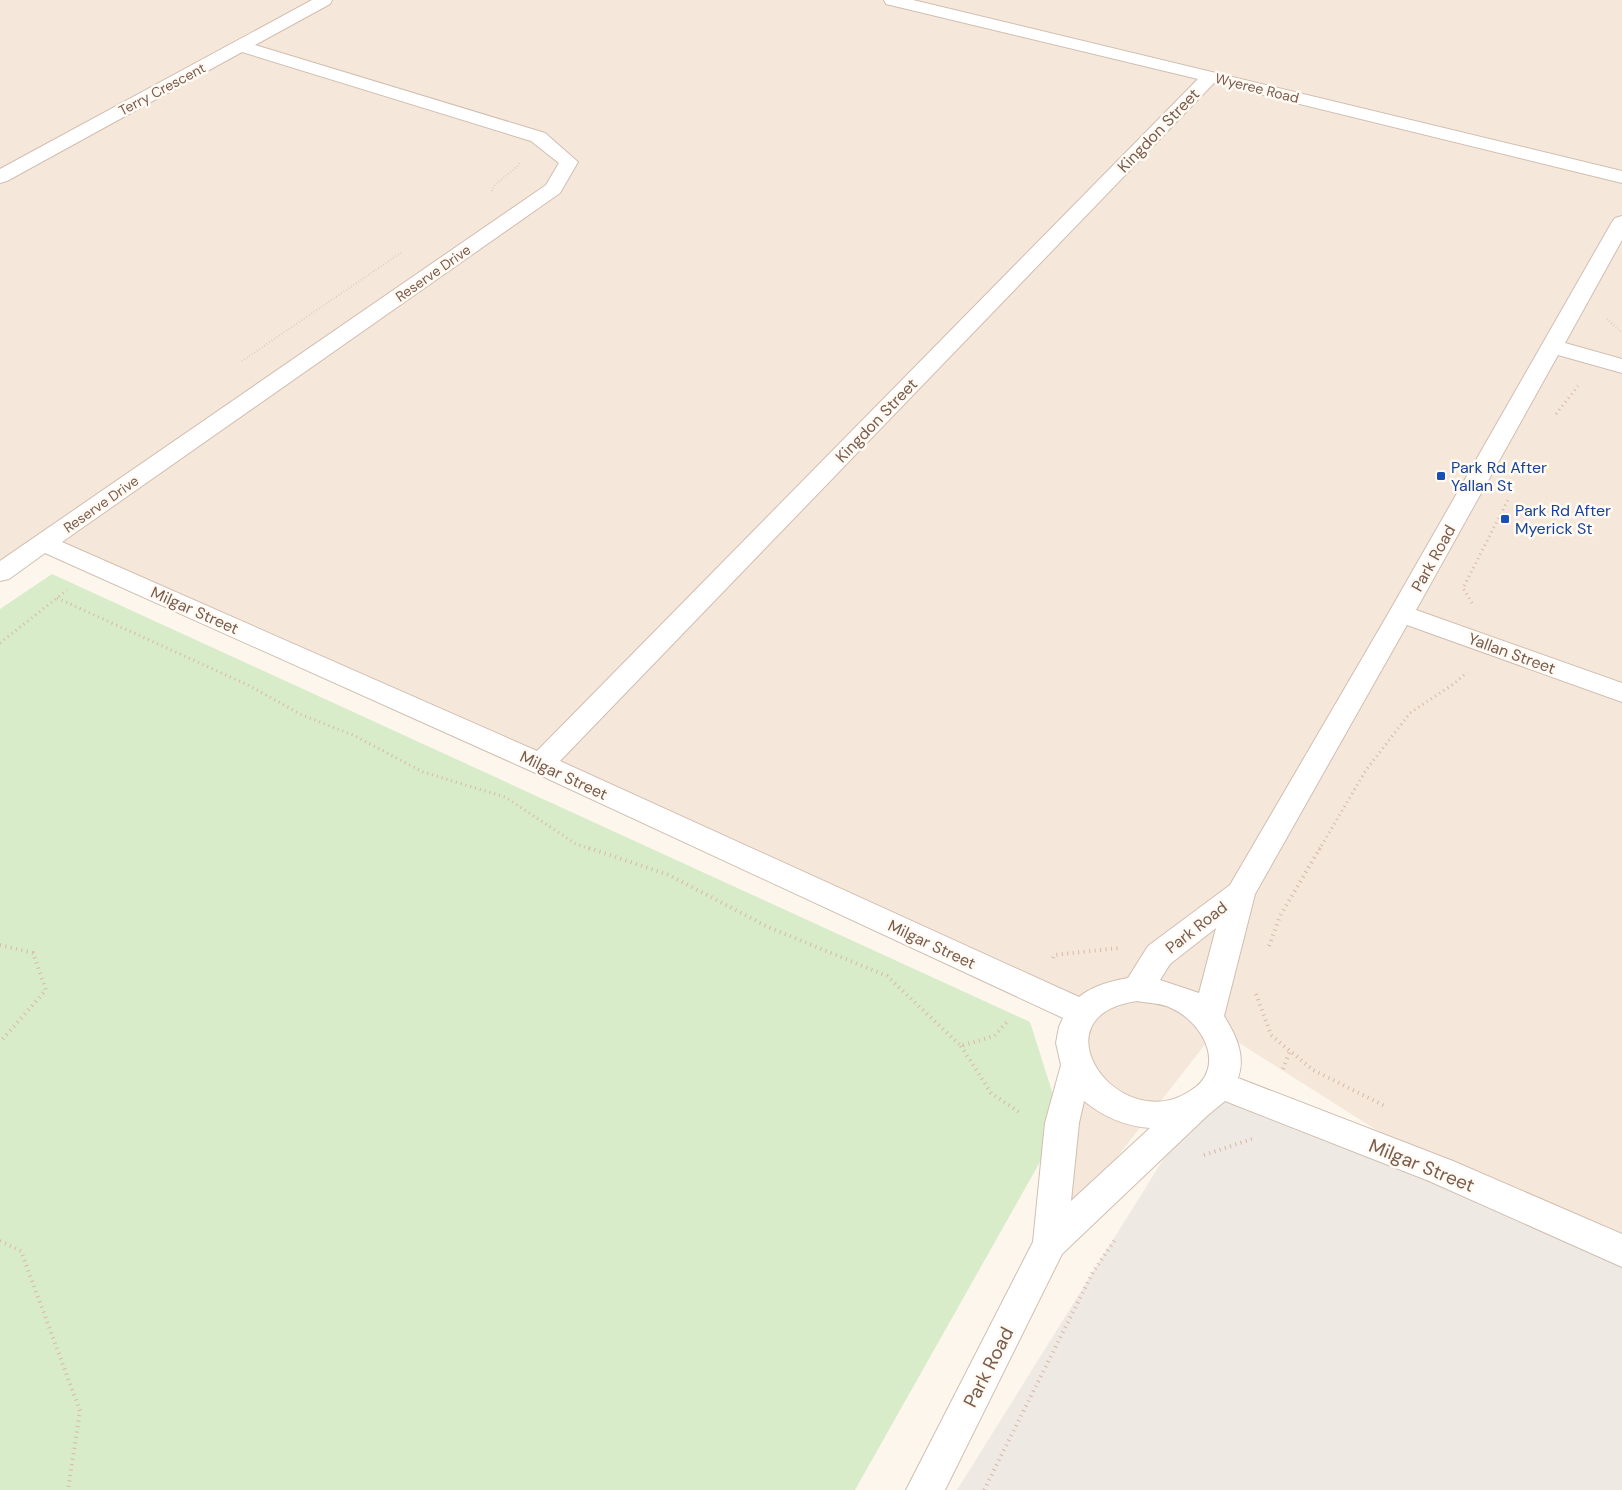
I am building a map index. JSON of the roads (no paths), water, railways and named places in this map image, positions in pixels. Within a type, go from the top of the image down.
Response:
[{"type":"street","name":"Terry Crescent","points":[[0,177],[324,0]]},
{"type":"street","name":"Wyeree Road","points":[[892,0],[1622,177]]},
{"type":"street","name":"Reserve Drive","points":[[0,573],[553,189],[569,162],[538,137],[242,46]]},
{"type":"street","name":"Kingdon Street","points":[[540,764],[1211,76]]},
{"type":"street","name":"Park Road","points":[[1208,1018],[1240,893],[1401,614],[1622,222]]},
{"type":"street","points":[[1552,346],[1622,366]]},
{"type":"street","name":"Milgar Street","points":[[44,543],[540,764],[1082,1013]]},
{"type":"street","name":"Yallan Street","points":[[1401,614],[1622,693]]},
{"type":"street","name":"Park Road","points":[[1137,989],[1159,955],[1240,893]]},
{"type":"street","points":[[1137,989],[1163,992],[1188,1002],[1208,1018],[1217,1029],[1225,1048],[1226,1068],[1220,1085],[1206,1101],[1185,1112],[1160,1115],[1133,1112],[1109,1103],[1089,1086],[1076,1068],[1071,1048],[1073,1030],[1082,1013],[1096,1000],[1115,992],[1137,989]]},
{"type":"street","name":"Park Road","points":[[1050,1243],[1062,1123],[1076,1068]]},
{"type":"street","name":"Milgar Street","points":[[1220,1085],[1441,1171],[1622,1251]]},
{"type":"street","name":"Park Road","points":[[925,1490],[1050,1243],[1195,1107]]},
{"type":"place","name":"Park Rd After Yallan St","points":[[1441,476]]},
{"type":"place","name":"Park Rd After Myerick St","points":[[1505,519]]}]
